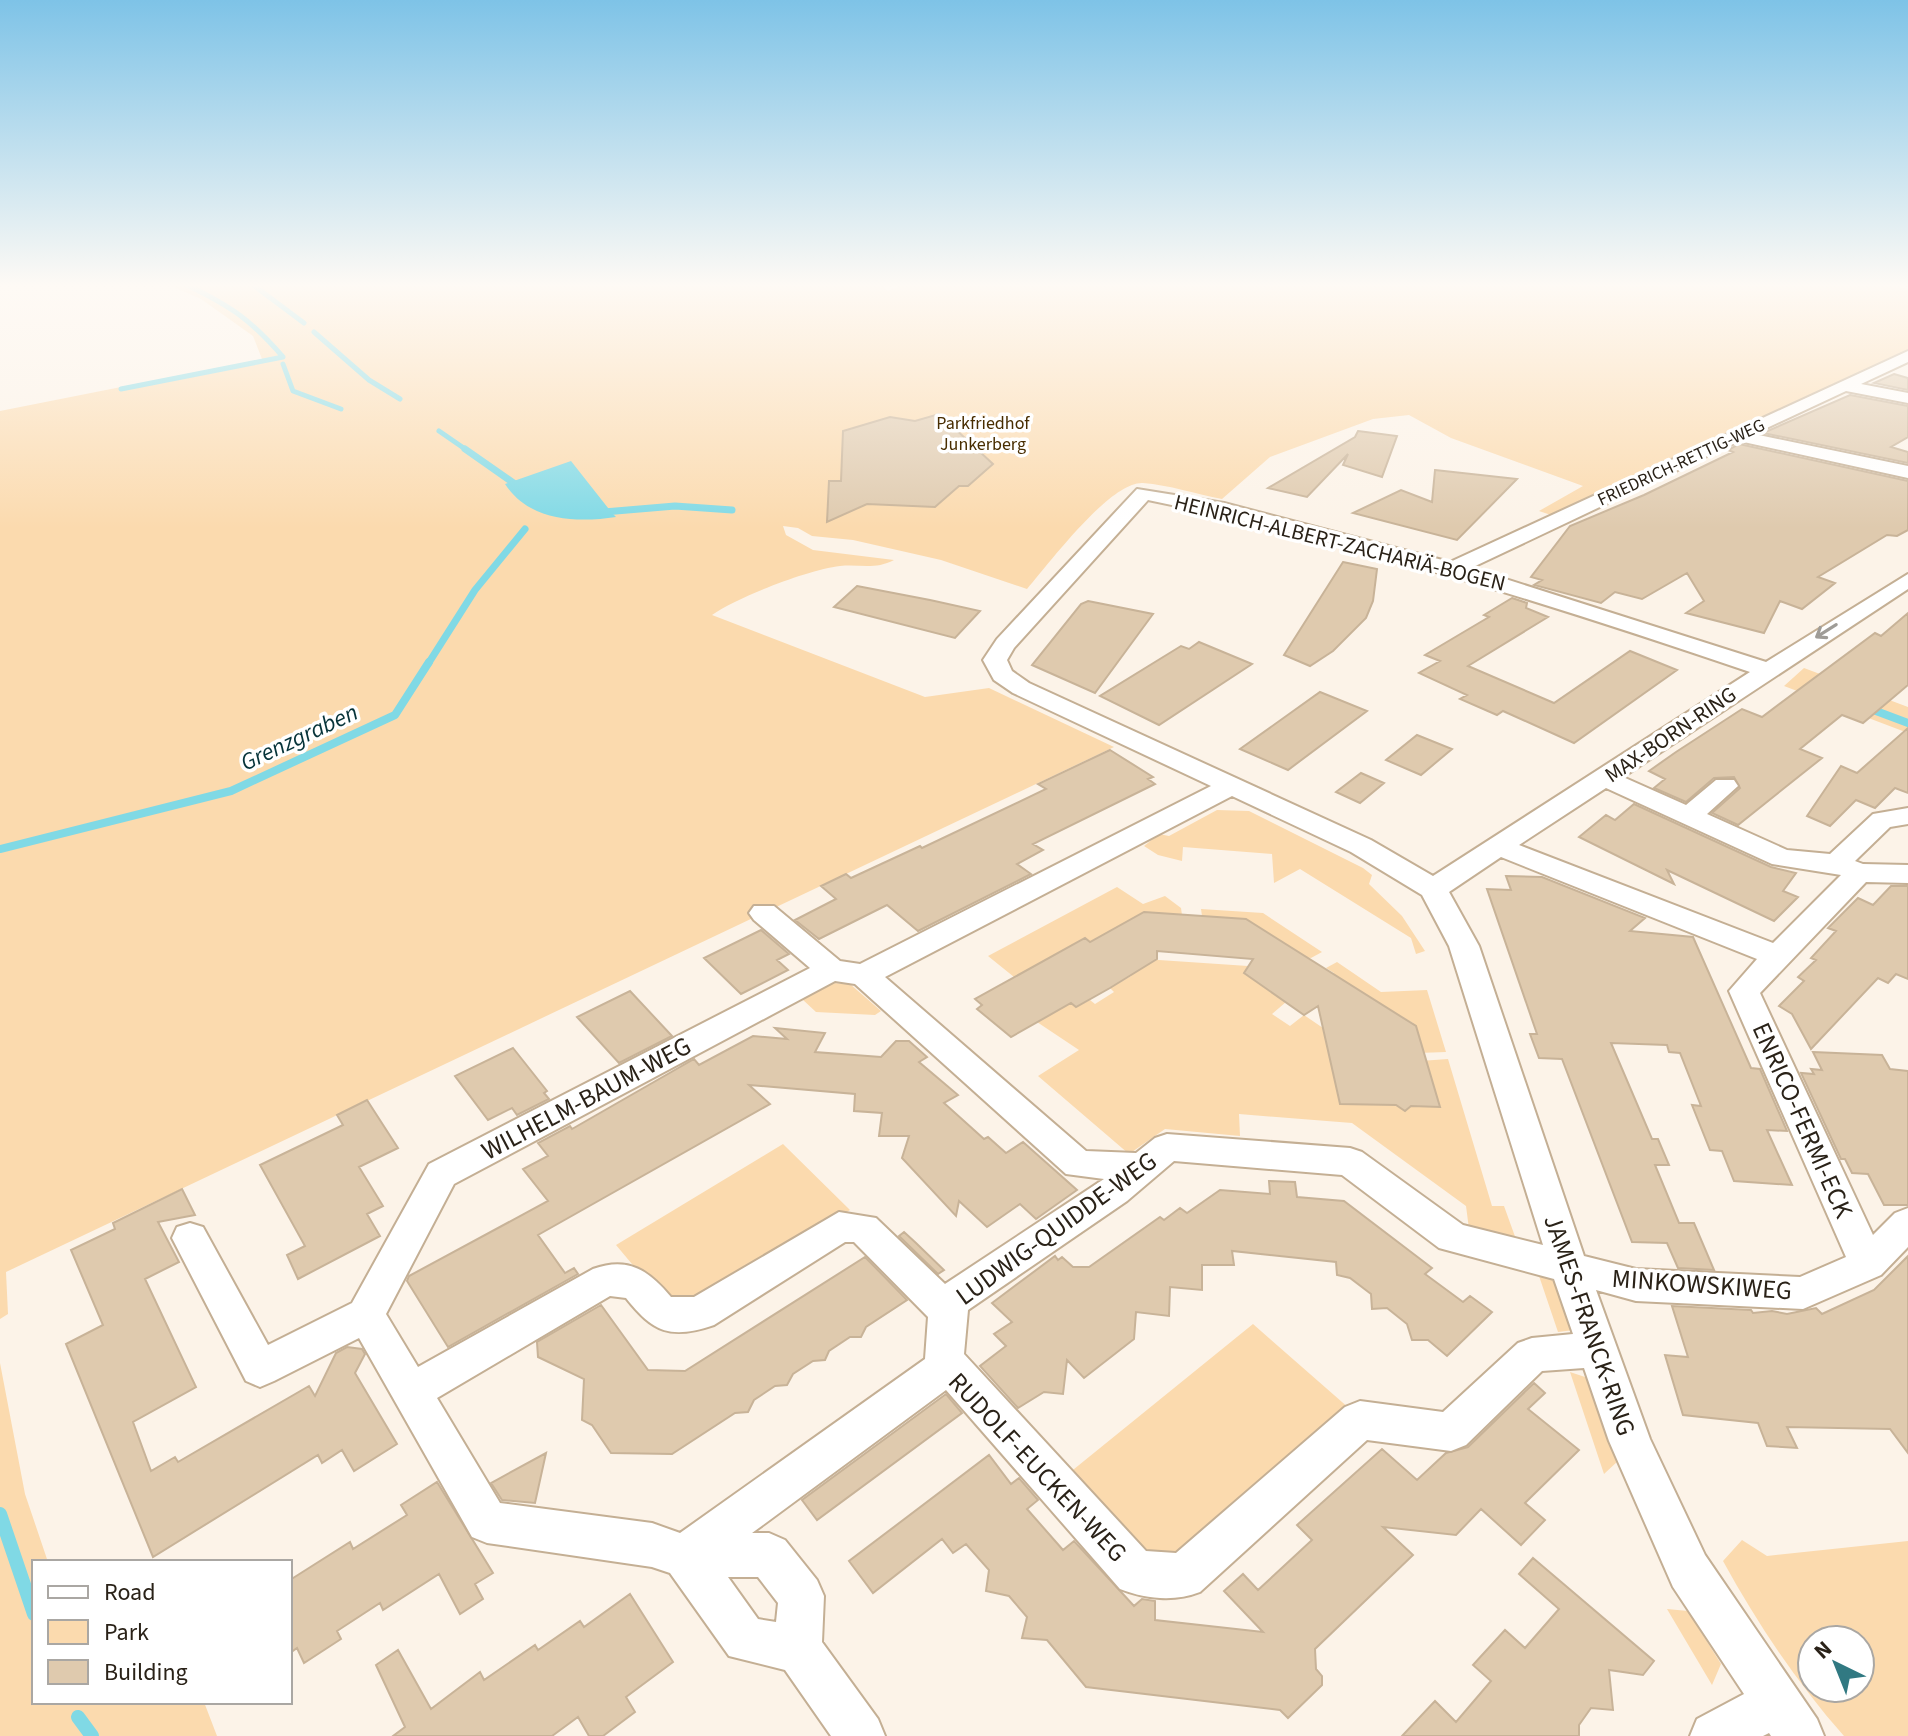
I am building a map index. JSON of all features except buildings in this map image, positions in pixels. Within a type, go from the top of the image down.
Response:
[{"type":"street","name":"FRIEDRICH-RETTIG-WEG","points":[[1453,568],[1887,366]]},
{"type":"street","points":[[1846,386],[1908,398]]},
{"type":"street","points":[[1738,436],[1908,472]]},
{"type":"street","points":[[1886,466],[1908,454]]},
{"type":"street","name":"HEINRICH-ALBERT-ZACHARIÄ-BOGEN","points":[[1433,889],[1361,846],[1021,688],[997,668],[995,660],[1005,644],[1144,493],[1323,533],[1453,568],[1767,670]]},
{"type":"street","name":"MAX-BORN-RING","points":[[1433,889],[1767,670],[1900,587]]},
{"type":"street","points":[[1604,778],[1782,858],[1908,874]]},
{"type":"street","points":[[864,975],[1232,786]]},
{"type":"street","points":[[1689,816],[1725,786]]},
{"type":"street","points":[[1767,967],[1848,868],[1882,820],[1908,816]]},
{"type":"street","name":"ENRICO-FERMI-ECK","points":[[1499,847],[1735,939],[1767,967],[1744,991],[1868,1264]]},
{"type":"street","name":"JAMES-FRANCK-RING","points":[[1433,889],[1464,946],[1570,1270],[1630,1441],[1689,1571],[1788,1720]]},
{"type":"street","points":[[764,913],[831,970],[864,975],[1078,1164],[1140,1167]]},
{"type":"street","name":"WILHELM-BAUM-WEG","points":[[366,1315],[441,1174],[831,970]]},
{"type":"street","name":"LUDWIG-QUIDDE-WEG","points":[[949,1365],[944,1357],[949,1302],[1114,1191],[1167,1147],[1350,1162],[1452,1237],[1570,1270]]},
{"type":"street","name":"MINKOWSKIWEG","points":[[1570,1270],[1636,1285],[1803,1293],[1868,1264],[1908,1223]]},
{"type":"street","name":"LUDWIG-QUIDDE-WEG","points":[[410,1392],[606,1280],[637,1284],[662,1314],[700,1313],[839,1227],[863,1228],[947,1311]]},
{"type":"street","points":[[190,1238],[260,1369],[366,1315],[487,1522],[652,1545],[685,1556],[769,1555],[801,1596],[798,1649],[861,1736]]},
{"type":"street","name":"RUDOLF-EUCKEN-WEG","points":[[685,1556],[949,1365],[1136,1573],[1184,1576],[1360,1420],[1451,1432],[1532,1355],[1599,1349]]},
{"type":"street","points":[[685,1556],[745,1640],[798,1649]]},
{"type":"street","points":[[1714,1736],[1788,1720]]},
{"type":"green space","name":"Parkfriedhof Junkerberg","points":[[227,366],[1875,366],[1551,515],[1539,511],[1583,486],[1451,438],[1409,415],[1373,419],[1270,457],[1222,499],[1153,484],[1129,486],[1114,495],[1080,526],[1027,589],[941,560],[853,540],[812,536],[798,528],[783,526],[786,535],[813,550],[894,560],[880,565],[840,566],[810,573],[755,593],[712,615],[925,697],[989,688],[1114,747],[6,1272],[8,1314],[0,1319],[0,411]]},
{"type":"green space","points":[[1804,668],[1908,707],[1908,733],[1784,686]]},
{"type":"green space","points":[[1217,810],[1249,811],[1363,868],[1372,875],[1369,884],[1402,916],[1425,951],[1416,954],[1411,938],[1300,869],[1274,883],[1272,854],[1183,847],[1182,861],[1158,855],[1144,846],[1159,834],[1169,836]]},
{"type":"green space","points":[[1117,887],[1143,904],[1165,896],[1181,908],[1182,915],[1090,942],[1084,938],[1058,953],[1034,974],[1028,970],[1014,977],[988,956]]},
{"type":"green space","points":[[1201,909],[1263,913],[1322,952],[1311,958],[1303,957],[1202,916]]},
{"type":"green space","points":[[1144,959],[1248,966],[1244,973],[1286,1002],[1272,1014],[1290,1026],[1304,1015],[1323,1028],[1341,1104],[1396,1105],[1405,1111],[1411,1106],[1439,1106],[1428,1065],[1420,1061],[1448,1059],[1492,1206],[1504,1206],[1517,1242],[1469,1229],[1466,1206],[1352,1123],[1239,1114],[1240,1136],[1165,1129],[1129,1154],[1038,1076],[1079,1050],[1037,1022],[1071,1003],[1076,1007],[1090,1000],[1095,1004],[1114,992],[1110,988],[1131,976],[1132,966]]},
{"type":"green space","points":[[1337,962],[1381,992],[1427,990],[1446,1052],[1418,1053],[1422,1046],[1418,1031],[1410,1026],[1413,1023],[1331,976],[1334,973],[1326,968]]},
{"type":"green space","points":[[833,983],[850,984],[881,1011],[875,1015],[816,1012],[802,999]]},
{"type":"green space","points":[[783,1144],[850,1210],[693,1309],[668,1307],[616,1245]]},
{"type":"green space","points":[[1538,1273],[1559,1283],[1574,1330],[1558,1332]]},
{"type":"green space","points":[[1253,1324],[1350,1409],[1174,1566],[1143,1563],[1063,1478]]},
{"type":"green space","points":[[0,1363],[25,1494],[47,1560],[32,1560],[32,1704],[205,1704],[217,1736],[0,1736]]},
{"type":"green space","points":[[1570,1372],[1591,1379],[1618,1461],[1604,1474]]},
{"type":"green space","points":[[1742,1540],[1767,1556],[1908,1541],[1908,1736],[1844,1736],[1817,1704],[1876,1704],[1876,1624],[1796,1624],[1796,1676],[1723,1561]]},
{"type":"green space","points":[[1667,1609],[1688,1611],[1721,1664],[1712,1685]]},
{"type":"water","points":[[571,461],[616,517],[585,520],[554,517],[527,506],[505,484]]},
{"type":"waterway","points":[[121,389],[237,366]]},
{"type":"waterway","points":[[284,366],[293,391],[341,409]]},
{"type":"waterway","points":[[353,366],[400,399]]},
{"type":"waterway","points":[[439,431],[468,451]]},
{"type":"waterway","points":[[465,449],[518,486]]},
{"type":"waterway","points":[[604,512],[675,506],[732,510]]},
{"type":"waterway","name":"Grenzgraben","points":[[428,664],[475,590],[525,529]]},
{"type":"waterway","name":"Grenzgraben","points":[[0,849],[231,791],[395,715],[429,662]]},
{"type":"waterway","points":[[1868,708],[1908,723]]},
{"type":"waterway","points":[[0,1514],[32,1608]]},
{"type":"waterway","points":[[78,1717],[92,1736]]}]
